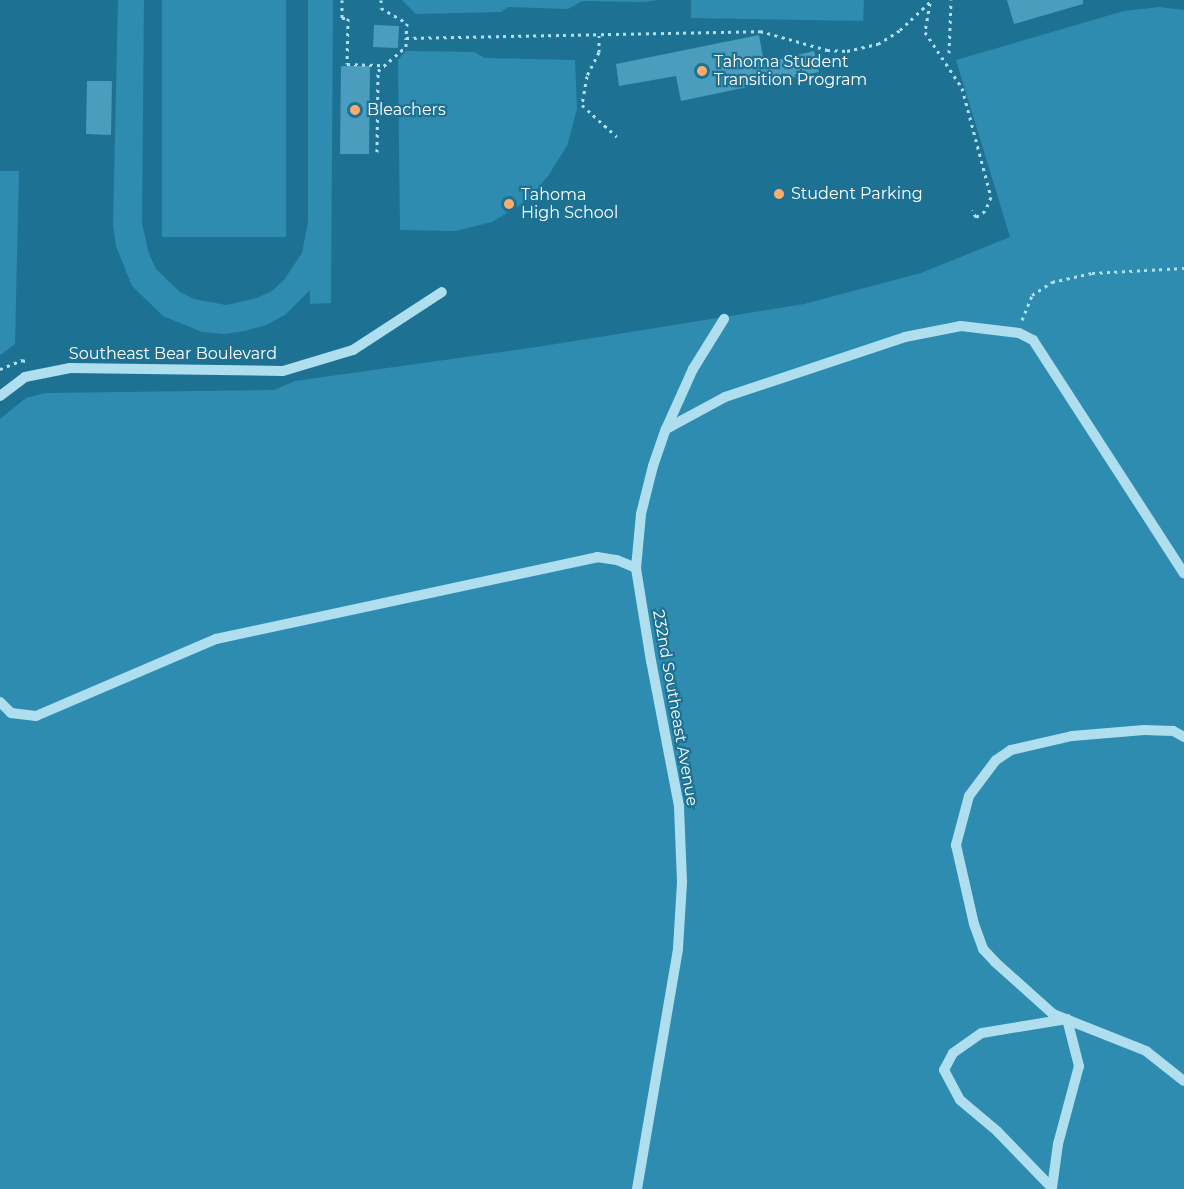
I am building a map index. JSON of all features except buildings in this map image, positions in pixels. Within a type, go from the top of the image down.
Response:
[{"type":"street","name":"Southeast Bear Boulevard","points":[[0,396],[25,377],[70,368],[283,371],[353,350],[442,292]]},
{"type":"street","name":"232nd Southeast Avenue","points":[[637,1189],[678,948],[682,882],[679,806],[636,568],[641,514],[653,466],[666,429],[693,369],[724,319]]},
{"type":"street","points":[[666,429],[725,397],[905,338],[961,326],[1019,333],[1033,340],[1184,573]]},
{"type":"street","points":[[0,702],[11,713],[36,716],[216,639],[597,557],[617,560],[636,568]]},
{"type":"street","points":[[1184,737],[1173,731],[1144,730],[1072,736],[1011,750],[996,760],[969,796],[956,845],[974,924],[983,949],[1024,991],[1053,1014],[1146,1051],[1184,1082]]},
{"type":"street","points":[[1052,1188],[997,1131],[960,1100],[944,1070],[953,1053],[982,1033],[1067,1018]]},
{"type":"street","points":[[1052,1188],[1058,1144],[1079,1066],[1067,1018]]},
{"type":"path","points":[[342,0],[342,18],[348,18],[347,64],[385,65]]},
{"type":"path","points":[[377,152],[378,71],[406,47],[407,23],[381,8],[381,0]]},
{"type":"path","points":[[949,53],[951,0]]},
{"type":"path","points":[[406,38],[760,31],[827,50],[854,51],[878,44],[900,30],[931,1]]},
{"type":"path","points":[[931,1],[925,32],[962,88],[991,197],[985,211],[976,218],[972,210]]},
{"type":"path","points":[[599,35],[599,52],[587,76],[582,105],[617,137]]},
{"type":"path","points":[[1019,333],[1023,312],[1032,295],[1052,282],[1092,273],[1184,268]]},
{"type":"shaded area","points":[[118,0],[144,0],[142,223],[149,254],[156,269],[180,292],[194,299],[226,305],[257,298],[272,291],[284,280],[302,253],[308,222],[308,0],[333,0],[331,303],[310,304],[310,290],[285,315],[266,325],[224,334],[202,332],[163,316],[132,286],[116,246],[113,225]]},
{"type":"shaded area","points":[[162,0],[286,0],[286,237],[162,237]]},
{"type":"shaded area","points":[[402,0],[658,0],[644,2],[582,1],[568,9],[508,7],[501,12],[416,14]]},
{"type":"shaded area","points":[[691,0],[864,0],[863,21],[691,18]]},
{"type":"shaded area","points":[[1159,7],[1184,10],[1184,1189],[0,1189],[0,419],[26,398],[45,393],[274,390],[295,381],[537,347],[804,304],[921,273],[1010,237],[956,60],[1124,11]]},
{"type":"shaded area","points":[[406,51],[474,52],[485,58],[575,60],[577,109],[567,146],[548,176],[528,200],[492,222],[455,231],[400,230],[398,60]]},
{"type":"shaded area","points":[[0,171],[19,171],[15,344],[0,355]]},
{"type":"place","name":"Tahoma Student Transition Program","points":[[702,71]]},
{"type":"place","name":"Bleachers","points":[[355,110]]},
{"type":"place","name":"Student Parking","points":[[779,194]]},
{"type":"place","name":"Tahoma High School","points":[[509,204]]}]
